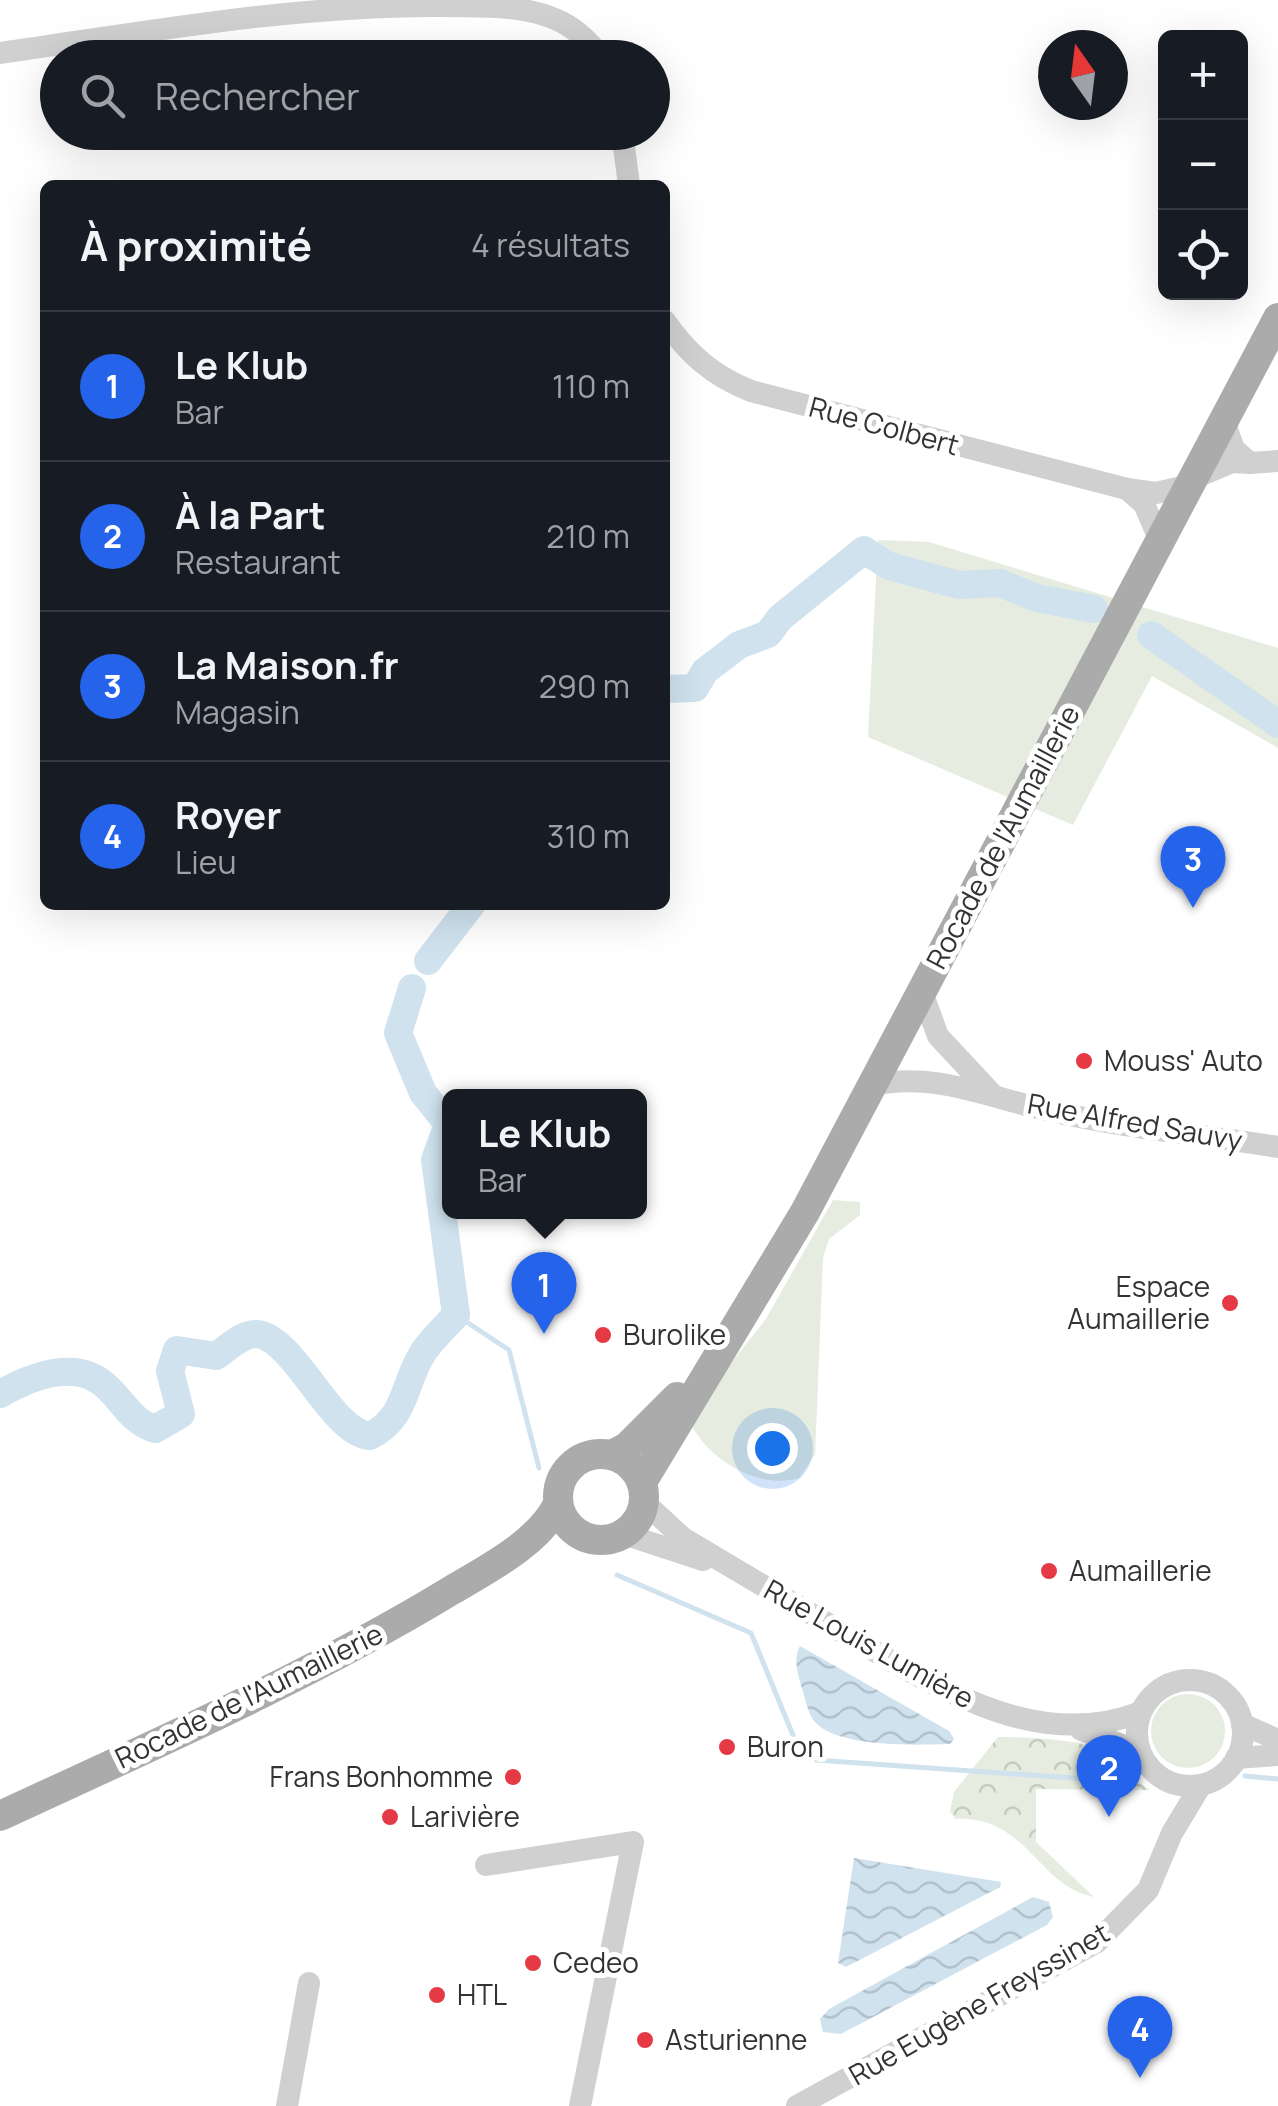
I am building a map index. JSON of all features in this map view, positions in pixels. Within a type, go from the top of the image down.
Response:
[{"type":"main road","name":"Rocade de l'Aumaillerie","points":[[643,1492],[720,1350],[771,1272],[1278,318]]},
{"type":"main road","name":"Rocade de l'Aumaillerie","points":[[612,1455],[627,1447],[720,1350]]},
{"type":"main road","points":[[612,1455],[630,1464],[643,1492],[641,1515],[624,1534],[610,1540],[581,1536],[562,1517],[558,1504],[562,1476],[583,1457],[612,1455]]},
{"type":"main road","name":"Rocade de l'Aumaillerie","points":[[0,1816],[304,1675],[492,1566],[536,1531],[558,1504]]},
{"type":"main road","name":"Rocade de l'Aumaillerie","points":[[492,1566],[581,1536]]},
{"type":"street","points":[[90,40],[331,5],[508,7],[571,26],[585,40]]},
{"type":"street","points":[[0,53],[40,47]]},
{"type":"street","points":[[624,150],[628,180]]},
{"type":"street","name":"Rue Colbert","points":[[670,327],[698,361],[726,381],[751,391],[1128,489],[1156,492],[1232,462],[1278,461]]},
{"type":"street","points":[[1224,421],[1234,449],[1250,463]]},
{"type":"street","points":[[1128,489],[1144,504],[1160,541]]},
{"type":"street","name":"Rue Alfred Sauvy","points":[[922,992],[938,1036],[993,1095]]},
{"type":"street","name":"Rue Alfred Sauvy","points":[[872,1085],[902,1078],[936,1080],[1051,1111],[1278,1146]]},
{"type":"street","name":"Rue Louis Lumière","points":[[643,1492],[684,1538],[972,1704],[1063,1724],[1140,1751]]},
{"type":"street","name":"Rue Louis Lumière","points":[[624,1534],[735,1570]]},
{"type":"street","points":[[1172,1833],[1172,1810],[1164,1780],[1140,1751],[1141,1712],[1161,1689],[1194,1681],[1225,1694],[1242,1724],[1278,1740]]},
{"type":"street","name":"Rue Louis Lumière","points":[[1063,1724],[1106,1723],[1141,1712]]},
{"type":"street","points":[[1164,1780],[1200,1785],[1222,1776],[1236,1758],[1242,1724]]},
{"type":"street","points":[[1236,1758],[1278,1755]]},
{"type":"street","name":"Rue Eugène Freyssinet","points":[[797,2106],[1097,1942],[1148,1890],[1172,1833],[1200,1785]]},
{"type":"street","points":[[486,1865],[632,1842],[580,2106]]},
{"type":"street","points":[[286,2106],[310,1983]]},
{"type":"green space","points":[[878,540],[929,542],[1278,648],[1278,748],[1152,676],[1073,825],[868,737]]},
{"type":"green space","points":[[833,1200],[860,1202],[860,1215],[829,1239],[823,1258],[815,1455],[799,1478],[783,1481],[749,1475],[705,1445],[688,1417],[766,1319]]},
{"type":"green space","points":[[1188,1694],[1214,1705],[1225,1731],[1214,1757],[1188,1768],[1162,1757],[1151,1731],[1162,1705]]},
{"type":"green space","points":[[998,1737],[1092,1746],[1116,1757],[1150,1790],[1036,1789],[1036,1842],[1094,1897],[1059,1880],[999,1828],[955,1819],[950,1811],[954,1792]]},
{"type":"water","points":[[800,1646],[949,1731],[954,1739],[950,1744],[878,1743],[825,1730],[814,1721],[806,1703],[797,1669]]},
{"type":"water","points":[[854,1858],[1001,1882],[1000,1887],[846,1967],[838,1963]]},
{"type":"water","points":[[1033,1897],[1049,1902],[1053,1917],[1047,1925],[841,2034],[823,2032],[820,2019],[829,2009]]},
{"type":"waterway","points":[[670,689],[695,688],[705,671],[739,645],[768,634],[780,618],[864,550],[889,566],[959,585],[1000,583],[1037,598],[1094,609]]},
{"type":"waterway","points":[[1151,635],[1278,724]]},
{"type":"waterway","points":[[428,961],[467,910]]},
{"type":"waterway","points":[[412,988],[398,1033],[423,1093],[442,1117]]},
{"type":"waterway","points":[[442,1141],[435,1160],[442,1212]]},
{"type":"waterway","points":[[0,1394],[40,1376],[83,1374],[97,1379],[135,1417],[155,1429],[181,1414],[170,1371],[177,1350],[216,1356],[240,1339],[257,1334],[285,1351],[341,1419],[370,1436],[392,1419],[424,1351],[456,1315],[443,1219]]},
{"type":"waterway","points":[[456,1315],[509,1350],[539,1468]]},
{"type":"waterway","points":[[617,1575],[751,1633],[797,1745],[816,1760],[1116,1781]]},
{"type":"waterway","points":[[1245,1776],[1278,1779]]},
{"type":"place","name":"La Maison.fr","points":[[1193,908]]},
{"type":"place","name":"Mouss' Auto","points":[[1084,1061]]},
{"type":"place","name":"Espace Aumaillerie","points":[[1230,1303]]},
{"type":"place","name":"Le Klub","points":[[544,1334]]},
{"type":"place","name":"Burolike","points":[[603,1335]]},
{"type":"place","name":"Aumaillerie","points":[[1049,1571]]},
{"type":"place","name":"Buron","points":[[727,1747]]},
{"type":"place","name":"Frans Bonhomme","points":[[513,1777]]},
{"type":"place","name":"Larivière","points":[[390,1817]]},
{"type":"place","name":"À la Part","points":[[1109,1817]]},
{"type":"place","name":"Cedeo","points":[[533,1963]]},
{"type":"place","name":"HTL","points":[[437,1995]]},
{"type":"place","name":"Asturienne","points":[[645,2040]]},
{"type":"place","name":"Royer","points":[[1140,2078]]}]
